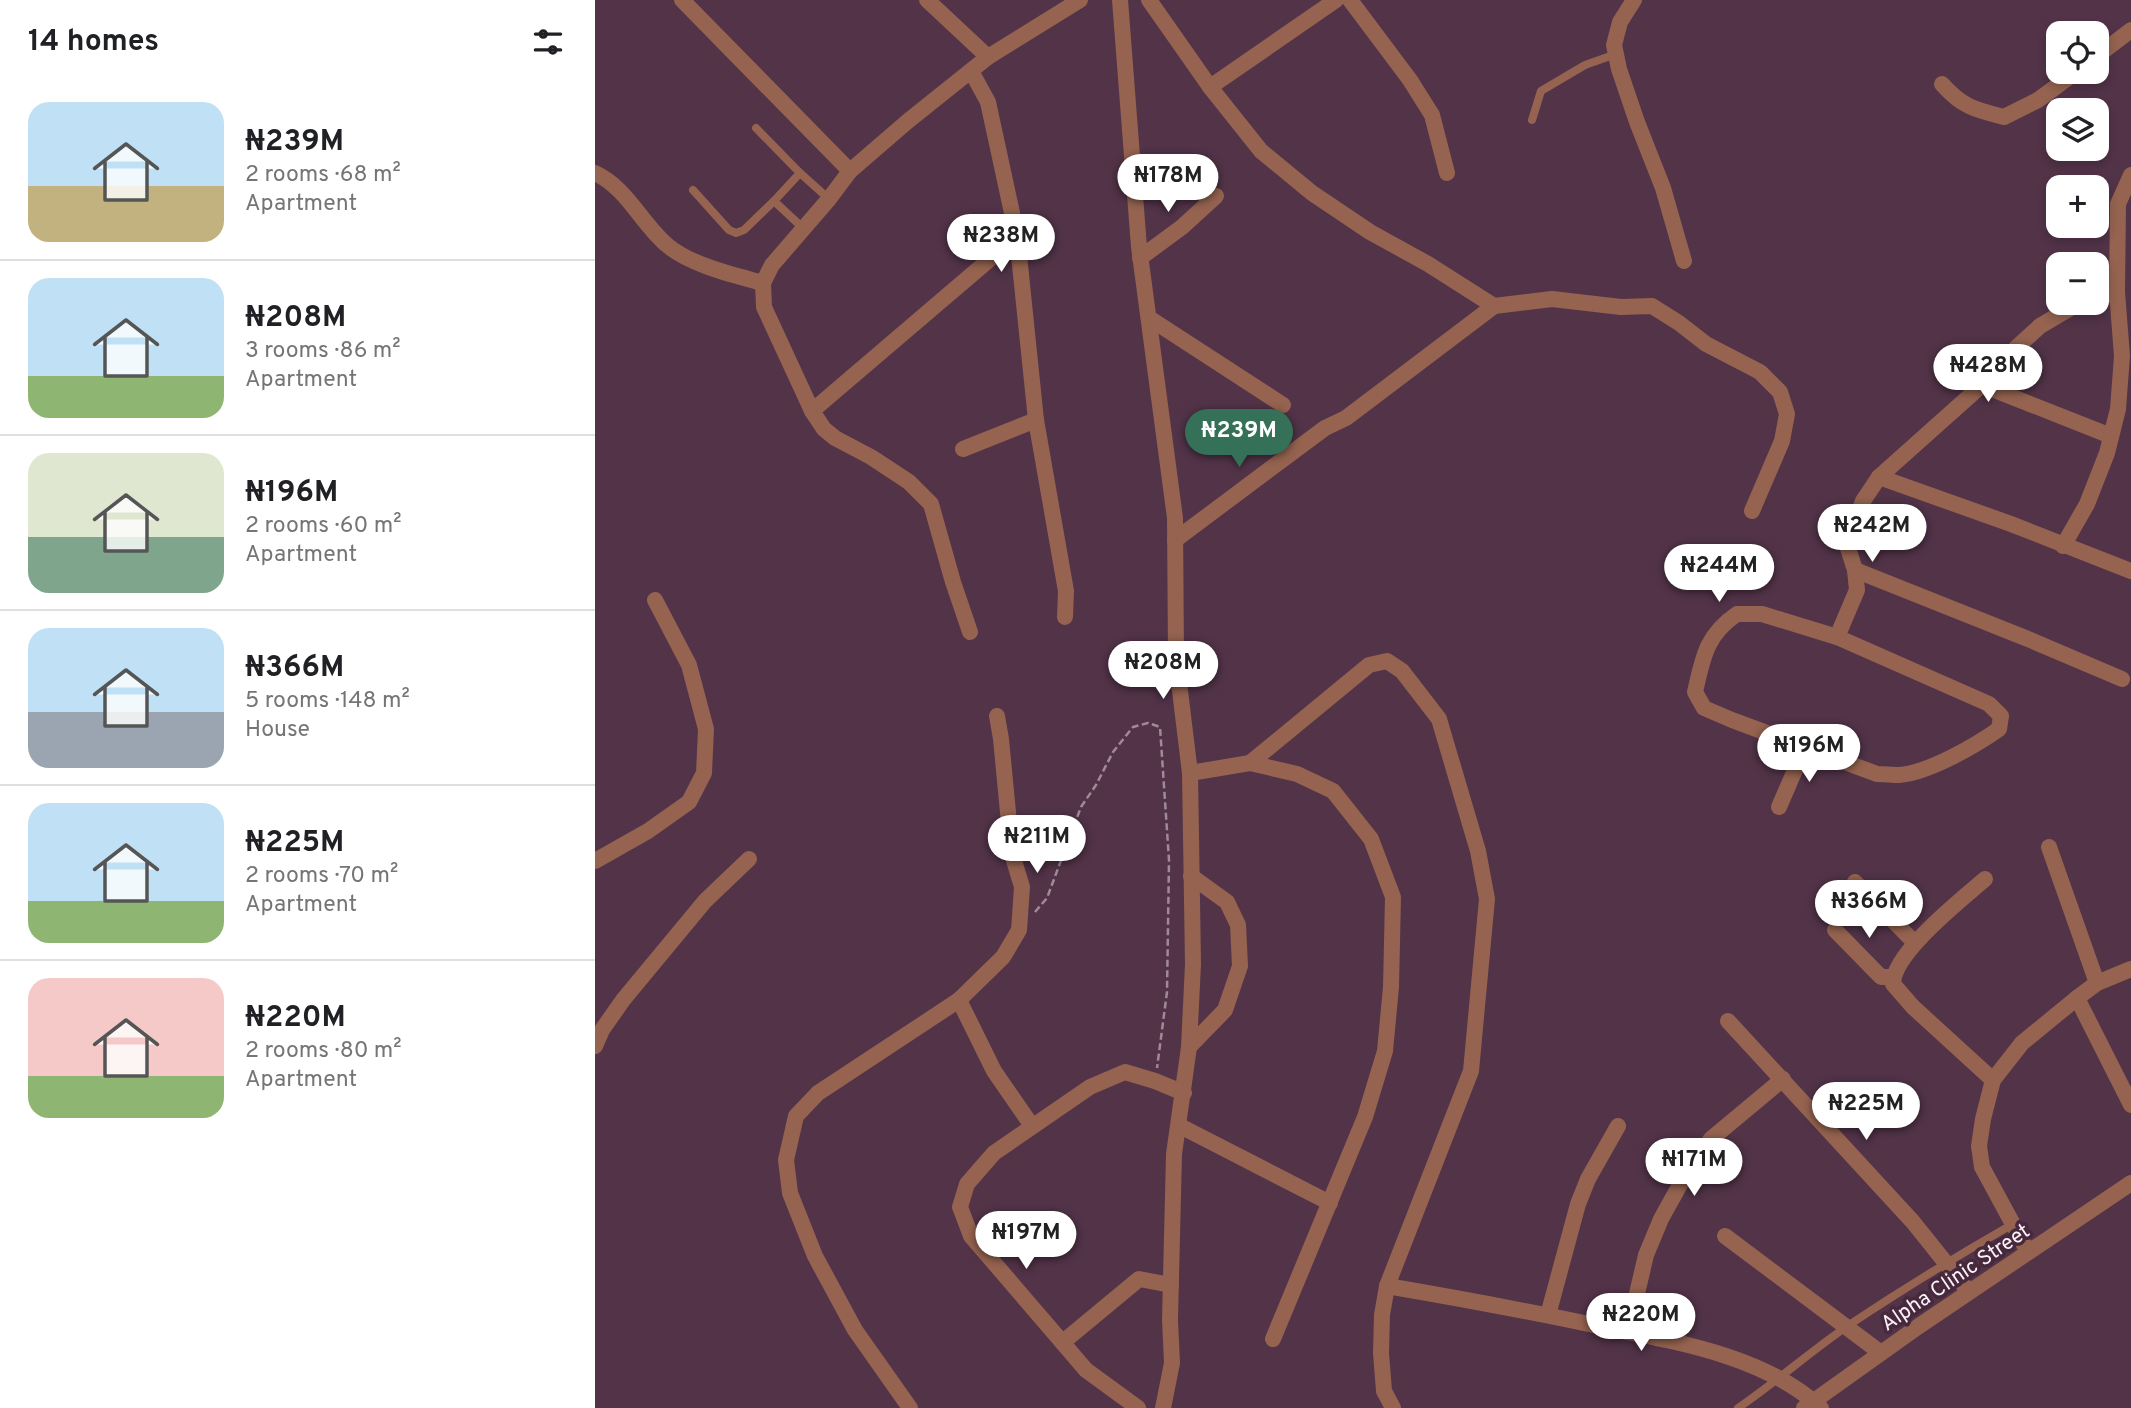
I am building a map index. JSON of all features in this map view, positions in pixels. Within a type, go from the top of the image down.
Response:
[{"type":"street","points":[[682,0],[850,171]]},
{"type":"street","points":[[927,0],[988,57]]},
{"type":"street","points":[[970,632],[931,504],[909,482],[824,429],[812,411],[764,307],[763,284],[772,265],[850,171],[988,57],[1080,0]]},
{"type":"street","points":[[1120,0],[1140,258],[1175,518],[1176,659],[1190,773],[1193,964],[1189,1047],[1174,1154],[1172,1363],[1163,1408]]},
{"type":"street","points":[[1149,0],[1210,87],[1261,151],[1312,193],[1370,232],[1428,264],[1494,306]]},
{"type":"street","points":[[1210,87],[1336,0]]},
{"type":"street","points":[[1350,0],[1410,80],[1432,115],[1447,173]]},
{"type":"street","points":[[1634,0],[1620,22],[1614,46],[1637,122],[1663,188],[1684,261]]},
{"type":"street","points":[[2109,47],[2131,30]]},
{"type":"street","points":[[971,71],[988,102],[1017,236],[1036,420],[1066,591],[1065,617]]},
{"type":"street","points":[[1943,84],[1955,99],[1972,109],[2004,117],[2038,100],[2060,84]]},
{"type":"street","points":[[595,173],[609,179],[669,247],[703,265],[763,284]]},
{"type":"street","points":[[2063,546],[2087,504],[2118,409],[2122,356],[2117,292],[2118,204],[2131,176]]},
{"type":"street","points":[[1140,258],[1182,227],[1216,196]]},
{"type":"street","points":[[812,411],[1017,236]]},
{"type":"street","points":[[2109,294],[2117,292]]},
{"type":"street","points":[[1175,541],[1325,428],[1346,418],[1494,306],[1552,299],[1621,307],[1652,306],[1706,344],[1760,372],[1780,392],[1787,414],[1782,441],[1752,511]]},
{"type":"street","points":[[1837,637],[1857,590],[1855,570],[1847,545],[1863,501],[1879,477],[1982,385],[2015,348],[2040,326],[2059,315]]},
{"type":"street","points":[[1149,318],[1283,405]]},
{"type":"street","points":[[1982,385],[2111,436]]},
{"type":"street","points":[[963,449],[1036,420]]},
{"type":"street","points":[[1879,477],[2131,571]]},
{"type":"street","points":[[1855,570],[2122,679]]},
{"type":"street","points":[[595,861],[648,831],[689,802],[704,773],[706,729],[689,665],[655,600]]},
{"type":"street","points":[[1737,614],[1762,614],[1837,637],[1989,704],[2001,716],[1999,729],[1984,740],[1935,765],[1901,775],[1877,774],[1704,708],[1695,692],[1705,651],[1721,625],[1737,614]]},
{"type":"street","points":[[1250,763],[1369,665],[1387,662],[1402,671],[1439,719],[1478,851],[1487,899],[1471,1071],[1387,1286],[1382,1315],[1381,1353],[1384,1391],[1393,1408]]},
{"type":"street","points":[[910,1408],[855,1330],[815,1256],[790,1193],[786,1160],[796,1116],[818,1093],[959,1000],[1003,957],[1019,930],[1022,887],[1012,854],[997,716]]},
{"type":"street","points":[[1779,807],[1805,747]]},
{"type":"street","points":[[1190,773],[1250,763],[1297,774],[1333,791],[1371,839],[1393,897],[1391,986],[1385,1051],[1365,1117],[1273,1339]]},
{"type":"street","points":[[2049,847],[2097,983]]},
{"type":"street","points":[[595,1046],[602,1030],[623,1000],[705,901],[749,859]]},
{"type":"street","points":[[1189,1047],[1225,1010],[1240,966],[1238,926],[1227,902],[1191,876]]},
{"type":"street","points":[[1985,879],[1915,943],[1898,965],[1893,984],[1913,1007],[1993,1080]]},
{"type":"street","points":[[1855,881],[1915,943]]},
{"type":"street","points":[[1835,930],[1881,977],[1893,977]]},
{"type":"street","points":[[2028,1252],[1982,1167],[1979,1146],[1993,1080],[2022,1043],[2077,998],[2097,983],[2131,969]]},
{"type":"street","points":[[2077,998],[2131,1105]]},
{"type":"street","points":[[959,1000],[994,1071],[1032,1126]]},
{"type":"street","points":[[1728,1021],[1913,1222],[1969,1293]]},
{"type":"street","points":[[1138,1408],[1086,1370],[971,1236],[960,1207],[967,1184],[994,1153],[1090,1087],[1125,1072],[1184,1093]]},
{"type":"street","points":[[1628,1332],[1646,1255],[1661,1219],[1687,1172],[1711,1139],[1783,1079]]},
{"type":"street","points":[[1180,1126],[1330,1203]]},
{"type":"street","points":[[1548,1315],[1578,1204],[1588,1179],[1618,1126]]},
{"type":"street","name":"Alpha Clinic Street","points":[[1813,1406],[1881,1353],[2131,1183]]},
{"type":"street","points":[[1725,1236],[1881,1353]]},
{"type":"street","points":[[1063,1342],[1139,1279],[1171,1285]]},
{"type":"street","points":[[1387,1286],[1548,1315],[1724,1356],[1781,1378],[1813,1406]]},
{"type":"lane","points":[[1532,120],[1541,91],[1585,65],[1616,54]]},
{"type":"lane","points":[[756,128],[829,199]]},
{"type":"lane","points":[[693,190],[729,230],[736,233],[744,230],[800,173]]},
{"type":"lane","points":[[774,201],[804,229]]},
{"type":"lane","points":[[1738,1408],[1847,1327],[1945,1262],[2013,1224]]},
{"type":"path","points":[[1019,930],[1047,898],[1081,807],[1113,752],[1133,727],[1148,723],[1160,727],[1169,873],[1167,992],[1155,1081]]}]
